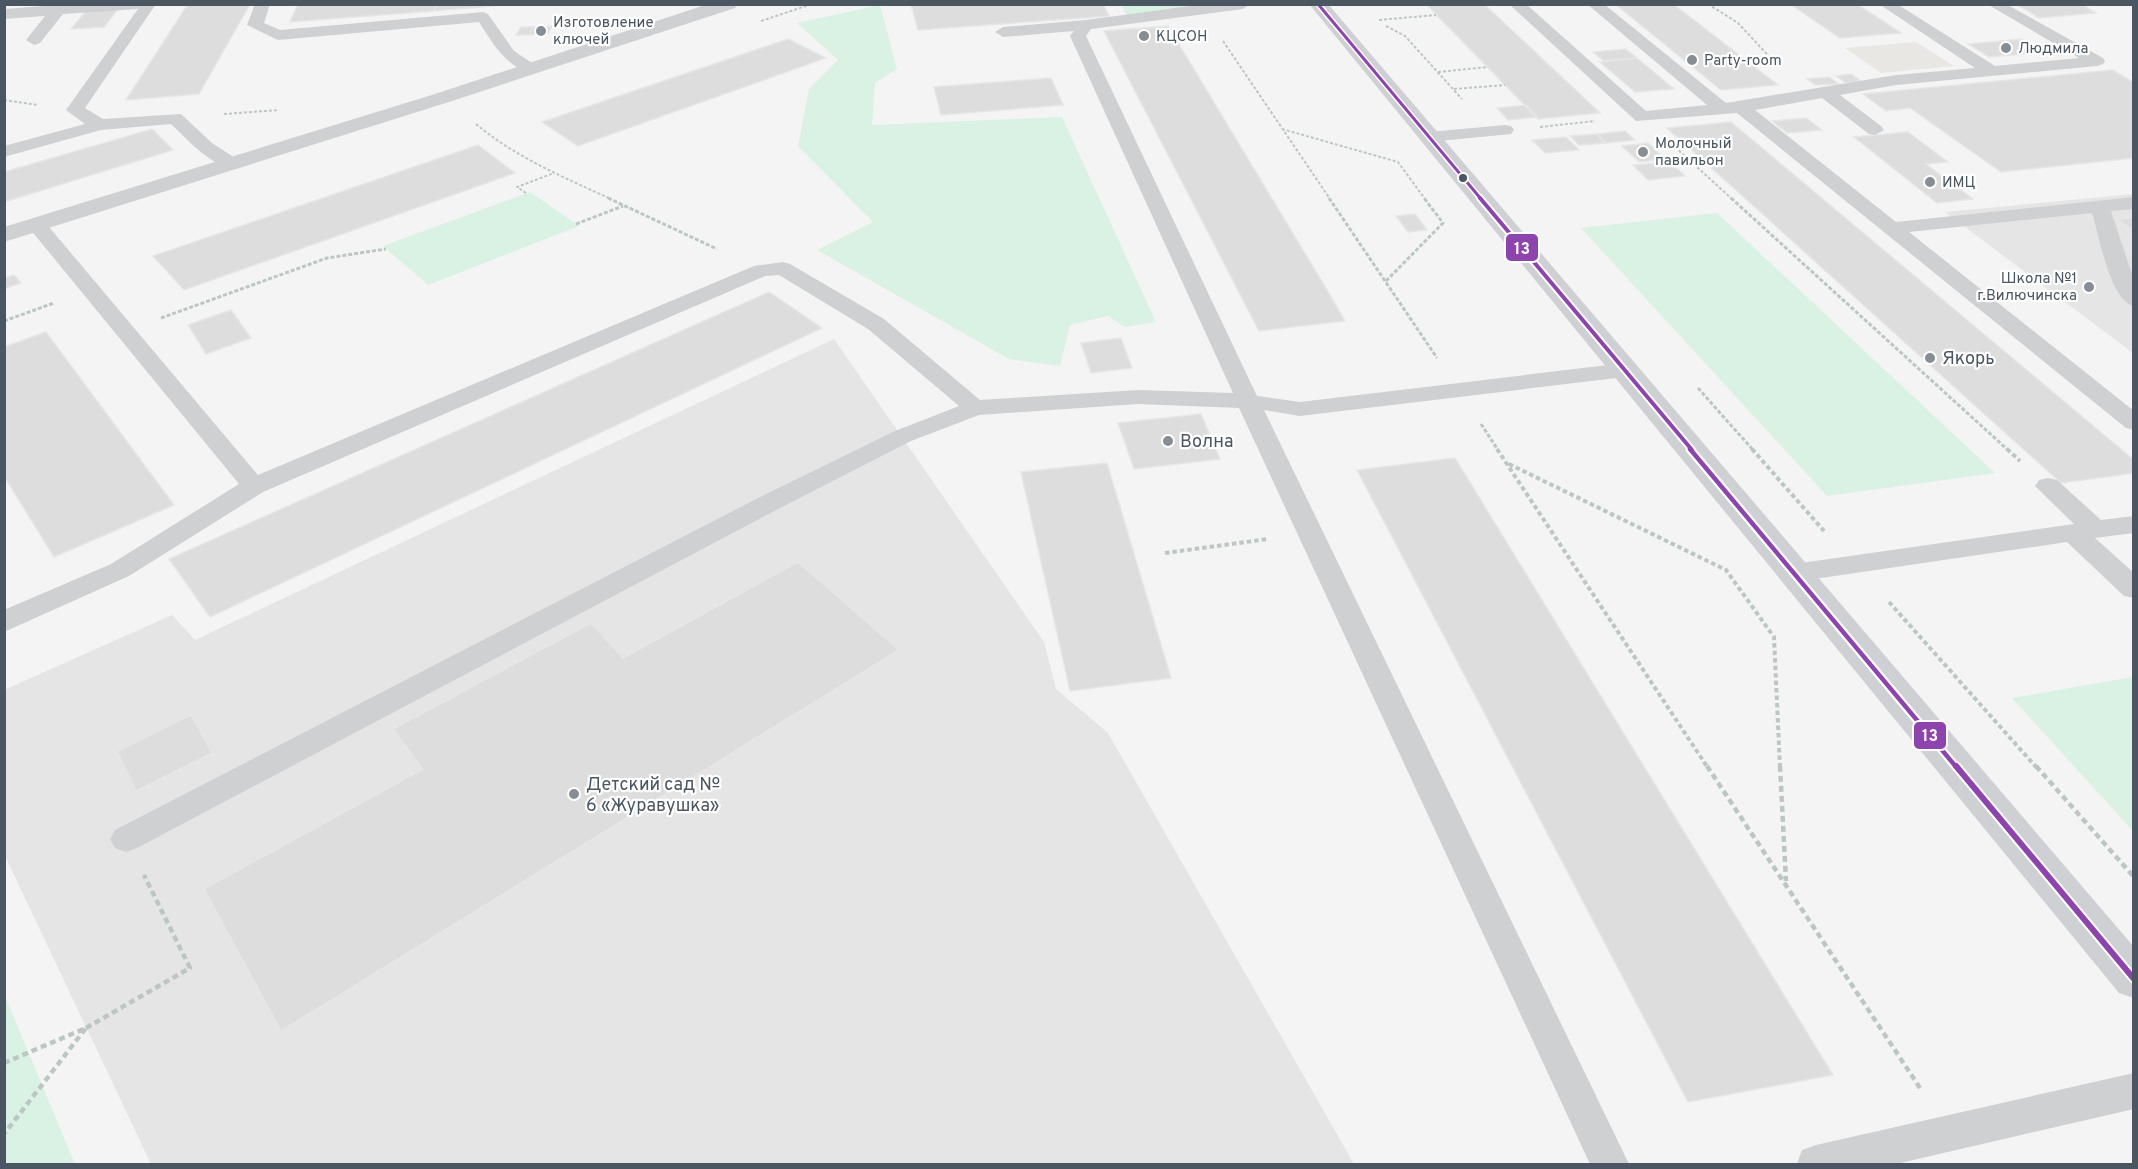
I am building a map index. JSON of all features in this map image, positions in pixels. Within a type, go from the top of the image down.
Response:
[{"type":"main road","points":[[1318,4],[2133,979]]},
{"type":"street","points":[[4,235],[533,69],[728,4]]},
{"type":"lane","points":[[4,14],[138,4]]},
{"type":"lane","points":[[100,125],[75,110],[149,4]]},
{"type":"lane","points":[[263,4],[255,25],[278,35],[483,17],[508,54],[533,69]]},
{"type":"lane","points":[[1516,4],[1642,117],[1732,109],[1896,80],[2097,61],[1994,4]]},
{"type":"lane","points":[[1594,4],[1892,228],[2133,423]]},
{"type":"lane","points":[[1886,4],[1992,71]]},
{"type":"lane","points":[[1003,32],[1086,25],[1237,5]]},
{"type":"lane","points":[[34,39],[58,10]]},
{"type":"lane","points":[[1086,25],[1078,36],[1247,399],[1610,1164]]},
{"type":"lane","points":[[1820,93],[1875,130]]},
{"type":"lane","points":[[4,152],[100,125],[175,118],[206,147],[231,164]]},
{"type":"lane","points":[[1429,137],[1497,130]]},
{"type":"lane","points":[[1892,228],[2133,203]]},
{"type":"lane","points":[[2100,206],[2127,293],[2133,300]]},
{"type":"lane","points":[[37,225],[254,486]]},
{"type":"lane","points":[[4,622],[120,570],[254,486],[761,270],[783,268],[876,324],[975,408]]},
{"type":"lane","points":[[126,839],[771,502],[903,436],[975,408],[1087,397],[1247,399],[1300,409],[1459,392],[1625,370]]},
{"type":"lane","points":[[2048,486],[2133,589]]},
{"type":"lane","points":[[1794,573],[2133,524]]},
{"type":"lane","points":[[1816,1164],[2133,1091]]},
{"type":"path","points":[[1708,4],[1738,23],[1773,62],[1820,93]]},
{"type":"path","points":[[1203,10],[1508,463],[1950,1134]]},
{"type":"path","points":[[1436,15],[1378,20],[1405,36],[1453,89],[1497,130],[1642,117],[2048,486]]},
{"type":"path","points":[[1437,72],[1488,67]]},
{"type":"path","points":[[1453,89],[1505,85]]},
{"type":"path","points":[[442,98],[468,116],[488,135],[555,173],[761,270]]},
{"type":"path","points":[[175,118],[288,109]]},
{"type":"path","points":[[1281,129],[1398,162],[1443,223],[1386,281]]},
{"type":"path","points":[[526,193],[517,187],[555,173]]},
{"type":"path","points":[[576,224],[624,205]]},
{"type":"path","points":[[125,331],[327,258],[386,249]]},
{"type":"path","points":[[4,321],[91,289]]},
{"type":"path","points":[[1508,463],[1726,570],[1774,637],[1786,882]]},
{"type":"path","points":[[1165,553],[1311,534]]},
{"type":"path","points":[[1889,602],[2133,877]]},
{"type":"path","points":[[4,1063],[86,1028],[190,968],[126,839]]},
{"type":"path","points":[[4,1134],[86,1028]]},
{"type":"shaded area","points":[[1916,42],[1954,66],[1881,73],[1845,48]]},
{"type":"shaded area","name":"Школа №1 г.Вилючинска","points":[[2133,194],[2133,353],[1945,212]]},
{"type":"shaded area","name":"Детский сад № 6 «Журавушка»","points":[[834,339],[1044,642],[1056,689],[1108,733],[1354,1164],[151,1164],[5,856],[4,690],[172,615],[195,640]]},
{"type":"green space","points":[[880,5],[897,69],[875,83],[872,125],[1062,117],[1156,322],[1125,327],[1108,316],[1070,325],[1060,366],[1009,359],[817,250],[873,222],[798,146],[809,89],[838,60],[797,23]]},
{"type":"green space","points":[[1121,5],[1200,5],[1127,16]]},
{"type":"green space","points":[[530,192],[579,226],[428,285],[383,246]]},
{"type":"green space","points":[[1717,213],[1995,473],[1827,496],[1581,228]]},
{"type":"green space","points":[[2134,677],[2133,831],[2012,698]]},
{"type":"green space","points":[[5,996],[75,1164],[5,1164]]},
{"type":"building","points":[[188,4],[250,4],[199,94],[126,100]]},
{"type":"building","points":[[298,4],[436,4],[434,11],[290,22]]},
{"type":"building","points":[[436,4],[516,4],[434,11]]},
{"type":"building","points":[[1103,4],[1109,16],[918,30],[911,5]]},
{"type":"building","points":[[1426,4],[1484,4],[1600,113],[1538,119]]},
{"type":"building","points":[[1615,4],[1673,4],[1778,85],[1721,90]]},
{"type":"building","points":[[1790,4],[1857,4],[1901,33],[1840,38]]},
{"type":"building","points":[[2016,4],[2081,4],[2096,13],[2039,18]]},
{"type":"building","points":[[118,9],[104,27],[71,29],[86,11]]},
{"type":"building","name":"Изготовление ключей","points":[[552,26],[548,34],[529,35],[533,27]]},
{"type":"building","points":[[1168,26],[1345,321],[1259,331],[1104,31]]},
{"type":"building","points":[[521,27],[533,27],[529,35],[516,35]]},
{"type":"building","points":[[788,39],[826,58],[578,146],[542,122]]},
{"type":"building","name":"Людмила","points":[[2022,39],[2044,52],[1989,57],[1968,44]]},
{"type":"building","points":[[1626,49],[1637,58],[1604,61],[1593,52]]},
{"type":"building","points":[[1637,58],[1674,89],[1635,92],[1600,62]]},
{"type":"building","points":[[2113,70],[2134,83],[2134,158],[2001,172],[1910,108],[1886,111],[1863,94]]},
{"type":"building","points":[[1851,74],[1861,81],[1846,83],[1836,76]]},
{"type":"building","points":[[1829,77],[1839,84],[1816,85],[1807,79]]},
{"type":"building","points":[[1051,78],[1063,105],[941,115],[934,87]]},
{"type":"building","points":[[1526,105],[1537,117],[1508,120],[1497,108]]},
{"type":"building","points":[[1806,118],[1822,130],[1787,133],[1772,121]]},
{"type":"building","points":[[1731,122],[2134,460],[2134,473],[2061,483],[1667,128]]},
{"type":"building","points":[[152,129],[173,150],[4,202],[4,172]]},
{"type":"building","points":[[1625,131],[1635,140],[1606,143],[1597,134]]},
{"type":"building","name":"ИМЦ","points":[[1908,132],[1948,162],[1926,164],[1973,199],[1937,203],[1854,137]]},
{"type":"building","points":[[1597,134],[1606,143],[1579,145],[1570,136]]},
{"type":"building","points":[[1566,137],[1579,150],[1545,153],[1532,140]]},
{"type":"building","name":"Молочный павильон","points":[[1648,143],[1665,159],[1639,162],[1622,146]]},
{"type":"building","points":[[478,145],[515,173],[184,290],[153,256]]},
{"type":"building","points":[[1670,162],[1685,176],[1648,180],[1633,165]]},
{"type":"building","points":[[1415,214],[1427,230],[1408,232],[1396,216]]},
{"type":"building","points":[[2134,218],[2134,231],[2117,219]]},
{"type":"building","points":[[14,275],[21,283],[4,289],[4,278]]},
{"type":"building","points":[[769,292],[822,328],[210,617],[169,559]]},
{"type":"building","points":[[231,310],[251,338],[206,354],[188,325]]},
{"type":"building","points":[[46,332],[174,505],[54,557],[4,476],[4,347]]},
{"type":"building","points":[[1121,338],[1132,368],[1091,373],[1081,343]]},
{"type":"building","name":"Волна","points":[[1201,414],[1220,459],[1134,469],[1118,423]]},
{"type":"building","points":[[1455,458],[1833,1075],[1688,1102],[1357,470]]},
{"type":"building","points":[[1107,463],[1171,678],[1070,691],[1021,472]]},
{"type":"building","points":[[798,562],[899,650],[281,1031],[204,889],[423,769],[393,729],[591,623],[623,658]]},
{"type":"building","points":[[191,715],[212,753],[136,791],[117,751]]},
{"type":"transit line","name":"13","points":[[1318,4],[2134,979]]},
{"type":"place","name":"Изготовление ключей","points":[[541,31]]},
{"type":"place","name":"КЦСОН","points":[[1144,36]]},
{"type":"place","name":"Людмила","points":[[2006,48]]},
{"type":"place","name":"Party-room","points":[[1692,60]]},
{"type":"place","name":"Молочный павильон","points":[[1643,152]]},
{"type":"place","name":"ИМЦ","points":[[1930,182]]},
{"type":"place","name":"Школа №1 г.Вилючинска","points":[[2089,287]]},
{"type":"place","name":"Якорь","points":[[1930,358]]},
{"type":"place","name":"Волна","points":[[1168,441]]},
{"type":"place","name":"Детский сад № 6 «Журавушка»","points":[[574,794]]}]
